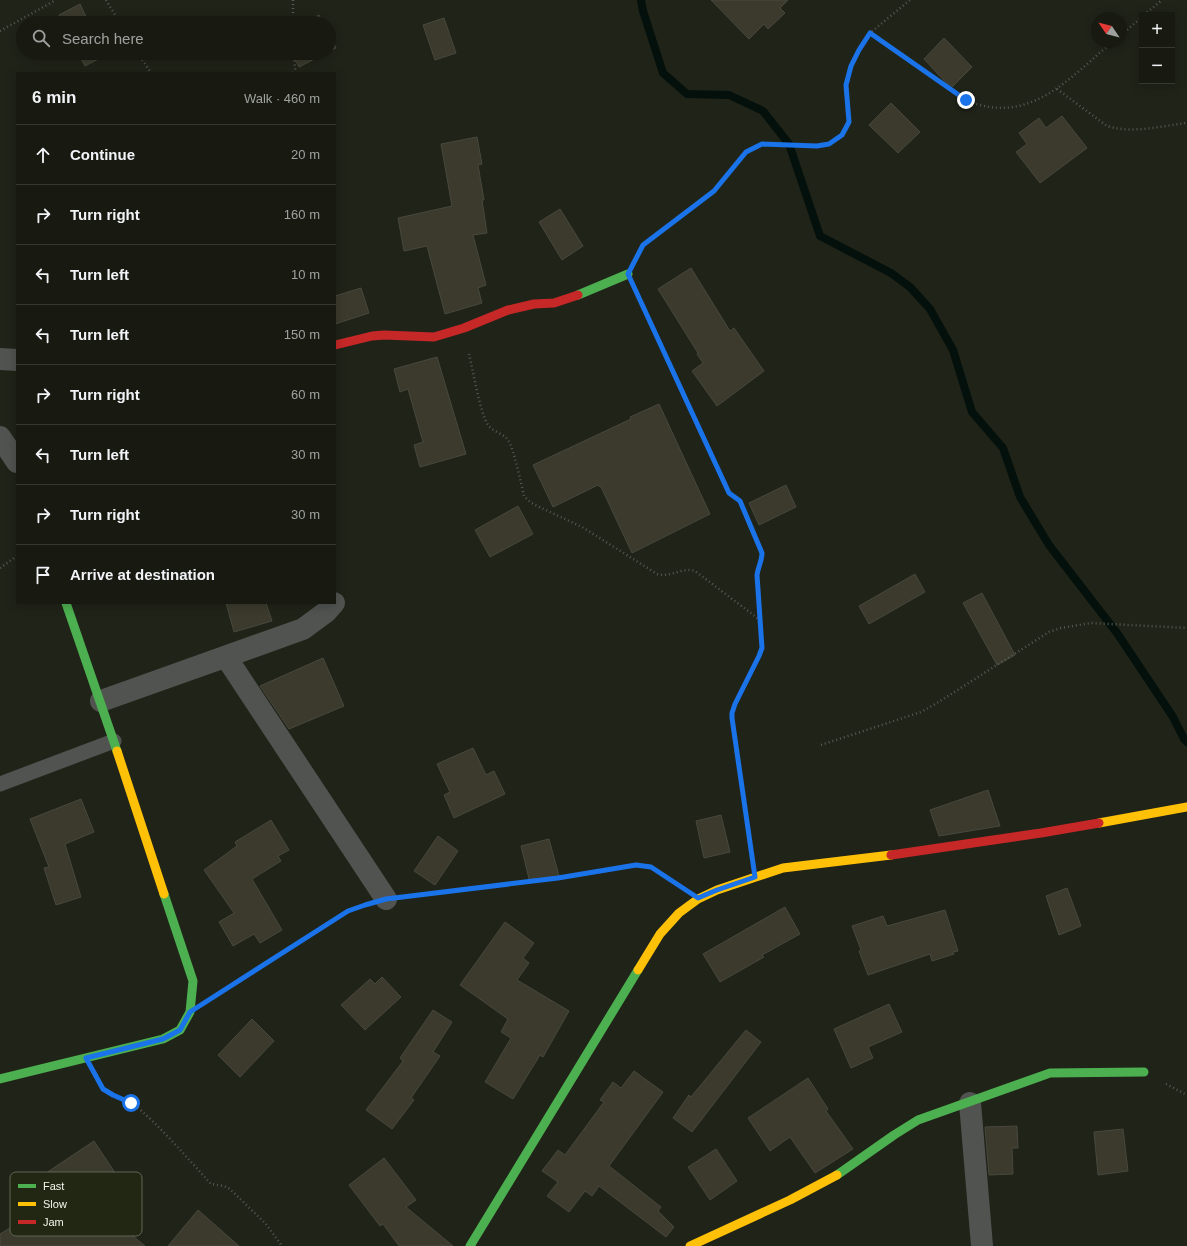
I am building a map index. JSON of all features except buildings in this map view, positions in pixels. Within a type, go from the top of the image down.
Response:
[{"type":"street","points":[[336,345],[372,336],[384,335],[434,337],[464,328],[508,310],[534,304],[554,303],[565,300],[628,274]]},
{"type":"street","points":[[0,359],[16,360]]},
{"type":"street","points":[[0,437],[16,461]]},
{"type":"street","points":[[0,1079],[163,1039],[180,1030],[190,1012],[193,981],[101,701],[66,604]]},
{"type":"street","points":[[101,701],[303,629],[326,612],[333,604]]},
{"type":"street","points":[[226,657],[386,899]]},
{"type":"street","points":[[470,1246],[660,934],[679,913],[698,898],[717,890],[783,868],[912,853],[1041,833],[1187,807]]},
{"type":"street","points":[[690,1246],[824,1183],[856,1163],[907,1126],[918,1120],[970,1103],[1050,1073],[1144,1072]]},
{"type":"street","points":[[970,1103],[982,1246]]},
{"type":"lane","points":[[0,784],[114,741]]},
{"type":"path","points":[[27,16],[56,0]]},
{"type":"path","points":[[106,0],[116,16]]},
{"type":"path","points":[[293,0],[293,16]]},
{"type":"path","points":[[755,877],[732,718],[734,708],[762,648],[757,575],[762,559],[762,553],[740,501],[729,493],[628,274],[643,245],[714,191],[746,152],[762,144],[817,146],[829,144],[842,135],[849,122],[846,85],[851,66],[859,50],[870,33],[910,0]]},
{"type":"path","points":[[1148,12],[1162,0]]},
{"type":"path","points":[[1127,30],[1139,19]]},
{"type":"path","points":[[0,31],[16,22]]},
{"type":"path","points":[[870,33],[966,100],[976,105],[1004,108],[1033,103],[1057,89],[1105,48]]},
{"type":"path","points":[[143,60],[150,72]]},
{"type":"path","points":[[294,60],[295,69],[294,72]]},
{"type":"path","points":[[1057,89],[1107,126],[1116,129],[1128,130],[1187,122]]},
{"type":"path","points":[[464,328],[483,414],[488,425],[493,430],[504,435],[510,444],[526,499],[535,505],[582,527],[656,574],[665,576],[689,569],[695,571],[760,620]]},
{"type":"path","points":[[0,568],[16,557]]},
{"type":"path","points":[[820,745],[921,712],[1049,632],[1060,628],[1091,623],[1187,628]]},
{"type":"path","points":[[190,1012],[348,911],[386,899],[558,878],[636,865],[651,867],[698,898]]},
{"type":"path","points":[[86,1058],[103,1089],[135,1106],[167,1136],[211,1184],[224,1186],[230,1189],[262,1219],[282,1246]]},
{"type":"waterway","points":[[641,0],[643,11],[663,73],[687,94],[729,95],[763,111],[789,144],[820,236],[891,273],[910,287],[930,309],[953,350],[972,412],[1003,448],[1020,497],[1049,545],[1117,633],[1173,717],[1187,742]]},
{"type":"traffic: fast","points":[[578,295],[628,274]]},
{"type":"traffic: fast","points":[[66,604],[117,751]]},
{"type":"traffic: fast","points":[[0,1079],[163,1039],[180,1030],[190,1012],[193,981],[164,894]]},
{"type":"traffic: fast","points":[[470,1246],[638,970]]},
{"type":"traffic: fast","points":[[837,1175],[918,1120],[1050,1073],[1144,1072]]},
{"type":"traffic: slow","points":[[117,751],[164,894]]},
{"type":"traffic: slow","points":[[1099,823],[1187,807]]},
{"type":"traffic: slow","points":[[638,970],[660,934],[679,913],[698,899],[717,890],[783,868],[891,855]]},
{"type":"traffic: slow","points":[[690,1246],[790,1200],[837,1175]]},
{"type":"traffic: jam","points":[[336,345],[372,336],[384,335],[434,337],[464,328],[508,310],[534,304],[554,303],[578,295]]},
{"type":"traffic: jam","points":[[891,855],[1099,823]]},
{"type":"route","points":[[131,1103],[103,1089],[86,1058],[163,1039],[180,1030],[190,1012],[348,911],[386,899],[558,878],[636,865],[651,867],[698,898],[755,877],[732,713],[762,648],[757,575],[762,559],[762,553],[740,501],[729,493],[628,274],[643,245],[654,235],[714,191],[746,152],[762,144],[817,146],[829,144],[842,135],[849,122],[846,85],[851,66],[870,33],[966,100]]}]
